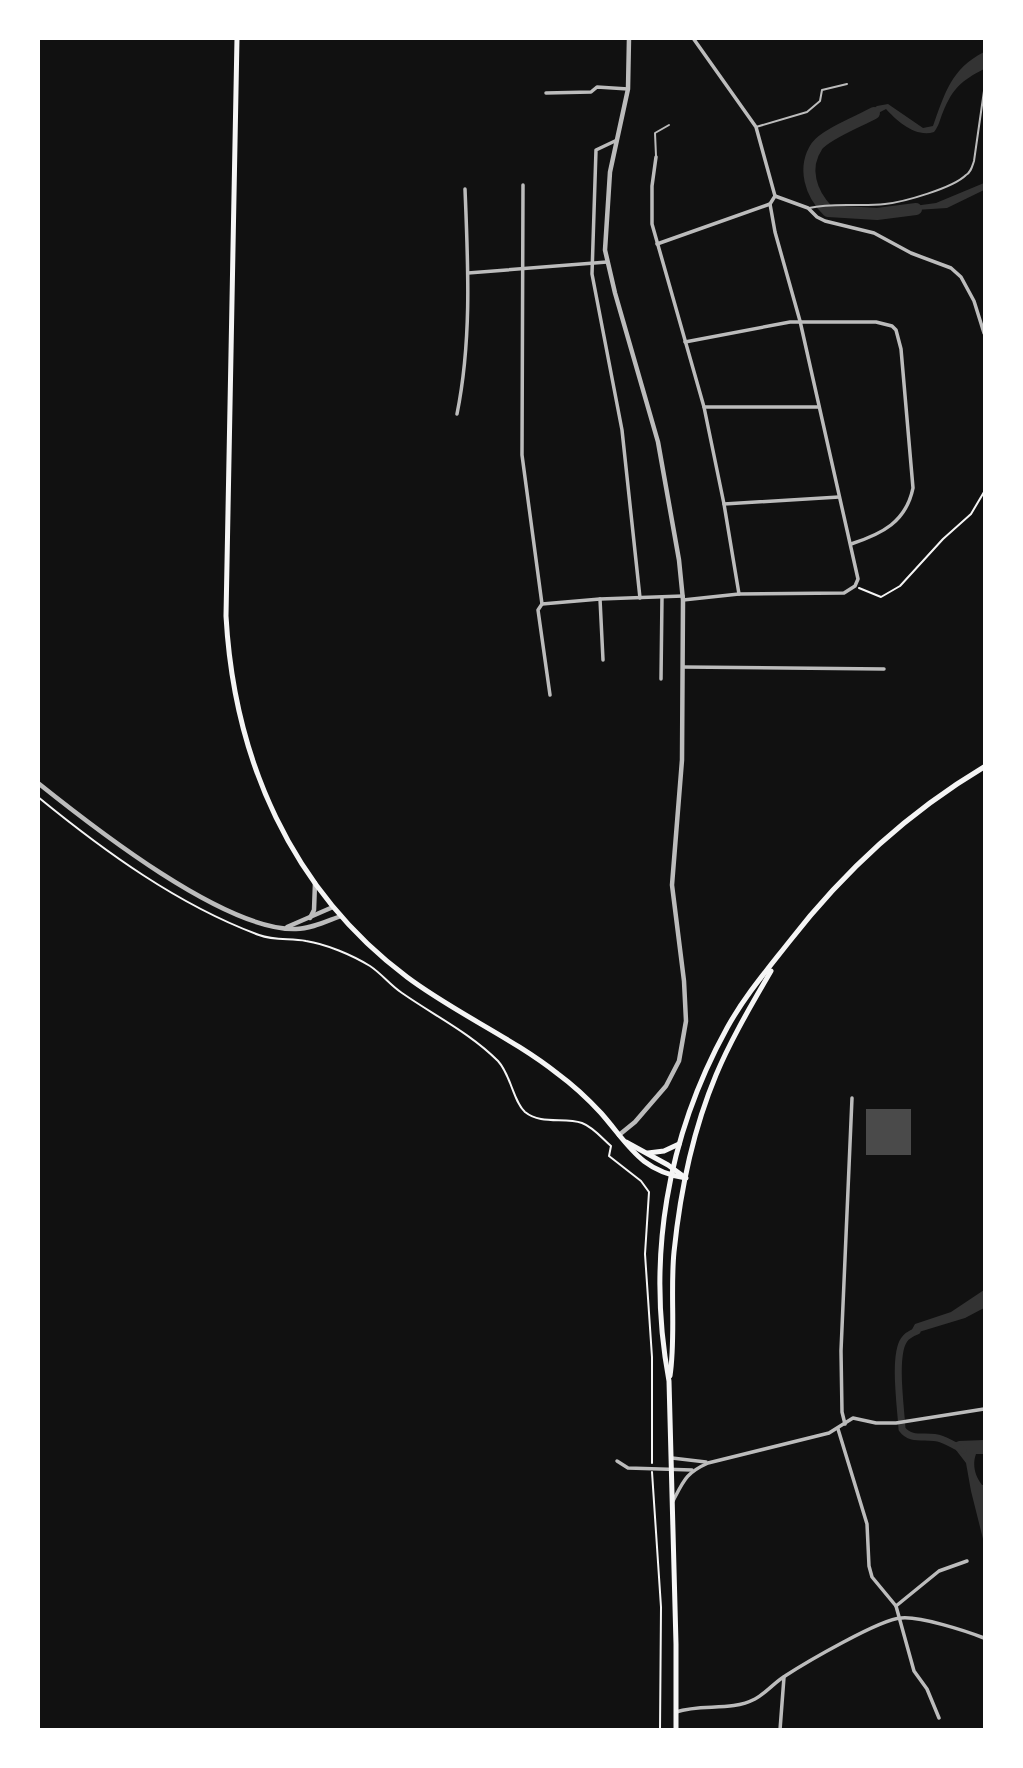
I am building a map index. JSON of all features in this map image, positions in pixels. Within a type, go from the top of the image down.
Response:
[{"type":"main road","points":[[237,38],[227,642],[238,716],[257,776],[274,815],[314,883],[375,951],[407,977],[558,1074],[599,1112],[637,1157],[658,1172],[686,1178]]},
{"type":"main road","points":[[669,1381],[665,1359],[659,1250],[672,1168],[695,1099],[727,1029],[747,996],[820,903],[868,853],[928,803],[983,768]]},
{"type":"main road","points":[[676,1730],[669,1381],[674,1252],[696,1134],[716,1076],[781,953]]},
{"type":"main road","points":[[621,1138],[686,1178]]},
{"type":"main road","points":[[648,1153],[661,1152],[679,1144]]},
{"type":"street","points":[[621,1138],[666,1086],[679,1061],[685,1035],[684,981],[672,886],[682,760],[683,598],[658,442],[607,262],[604,241],[607,190],[615,141],[628,89],[629,38]]},
{"type":"street","points":[[542,604],[600,599],[844,593],[855,586],[858,579],[800,321],[775,232],[770,204],[775,195],[756,127],[693,38]]},
{"type":"street","points":[[546,93],[591,92],[597,88],[628,89]]},
{"type":"street","points":[[615,141],[596,149],[592,274],[622,430],[640,598]]},
{"type":"street","points":[[656,157],[652,225],[704,407],[739,594]]},
{"type":"street","points":[[523,185],[522,455],[542,604],[538,610],[550,695]]},
{"type":"street","points":[[457,414],[463,386],[466,349],[468,273],[465,190]]},
{"type":"street","points":[[775,195],[808,208],[825,221],[874,233],[911,253],[951,268],[961,277],[970,294],[985,333]]},
{"type":"street","points":[[657,244],[770,204]]},
{"type":"street","points":[[468,273],[607,262]]},
{"type":"street","points":[[685,342],[800,321],[876,322],[897,330],[913,488],[905,512],[899,519],[878,533],[851,544]]},
{"type":"street","points":[[704,407],[819,407]]},
{"type":"street","points":[[724,504],[839,497]]},
{"type":"street","points":[[661,679],[662,597]]},
{"type":"street","points":[[600,599],[603,660]]},
{"type":"street","points":[[684,667],[884,669]]},
{"type":"street","points":[[38,783],[130,853],[225,909],[254,920],[296,929],[341,916]]},
{"type":"street","points":[[310,919],[314,910],[314,883]]},
{"type":"street","points":[[283,928],[310,919],[333,907]]},
{"type":"street","points":[[845,1424],[842,1412],[841,1351],[852,1098]]},
{"type":"street","points":[[672,1503],[685,1477],[692,1470],[708,1463],[838,1429],[856,1418],[876,1423],[896,1423],[985,1409]]},
{"type":"street","points":[[838,1429],[867,1524],[872,1577],[896,1606],[914,1671],[927,1689],[939,1718]]},
{"type":"street","points":[[671,1458],[708,1463]]},
{"type":"street","points":[[617,1461],[628,1468],[692,1470]]},
{"type":"street","points":[[896,1606],[939,1571],[967,1561]]},
{"type":"street","points":[[676,1712],[742,1703],[756,1698],[784,1676],[855,1637],[898,1618],[953,1628],[985,1638]]},
{"type":"street","points":[[780,1730],[784,1676]]},
{"type":"lane","points":[[756,127],[807,112],[820,101],[822,90],[847,84]]},
{"type":"lane","points":[[808,208],[828,203],[885,204],[920,197],[964,177],[974,162],[985,91]]},
{"type":"lane","points":[[656,157],[655,133],[669,124]]},
{"type":"path","points":[[855,586],[881,597],[901,586],[943,539],[971,513],[985,492]]},
{"type":"path","points":[[298,940],[319,944],[367,964],[403,994],[463,1032],[500,1063],[512,1082],[520,1106],[529,1114],[544,1119],[586,1124],[611,1146],[608,1156],[641,1181],[649,1192],[645,1254],[652,1357],[652,1467],[660,1596],[660,1730]]},
{"type":"shaded area","points":[[984,52],[984,69],[969,77],[954,91],[934,132],[914,131],[886,109],[863,121],[861,118],[877,106],[888,104],[923,128],[933,126],[957,74]]},
{"type":"shaded area","points":[[984,183],[984,190],[947,208],[900,211],[907,207],[936,203]]},
{"type":"shaded area","points":[[984,1290],[984,1308],[965,1318],[909,1335],[915,1324],[951,1312]]},
{"type":"shaded area","points":[[984,1440],[984,1454],[976,1454],[974,1462],[978,1478],[984,1485],[984,1543],[966,1463],[954,1443]]},
{"type":"building","points":[[866,1109],[911,1109],[911,1155],[866,1155]]},
{"type":"waterway","points":[[874,113],[821,141],[812,154],[810,163],[813,189],[828,211],[877,214],[916,209]]},
{"type":"waterway","points":[[917,1331],[904,1340],[899,1358],[902,1429],[915,1437],[941,1439],[963,1450]]}]
